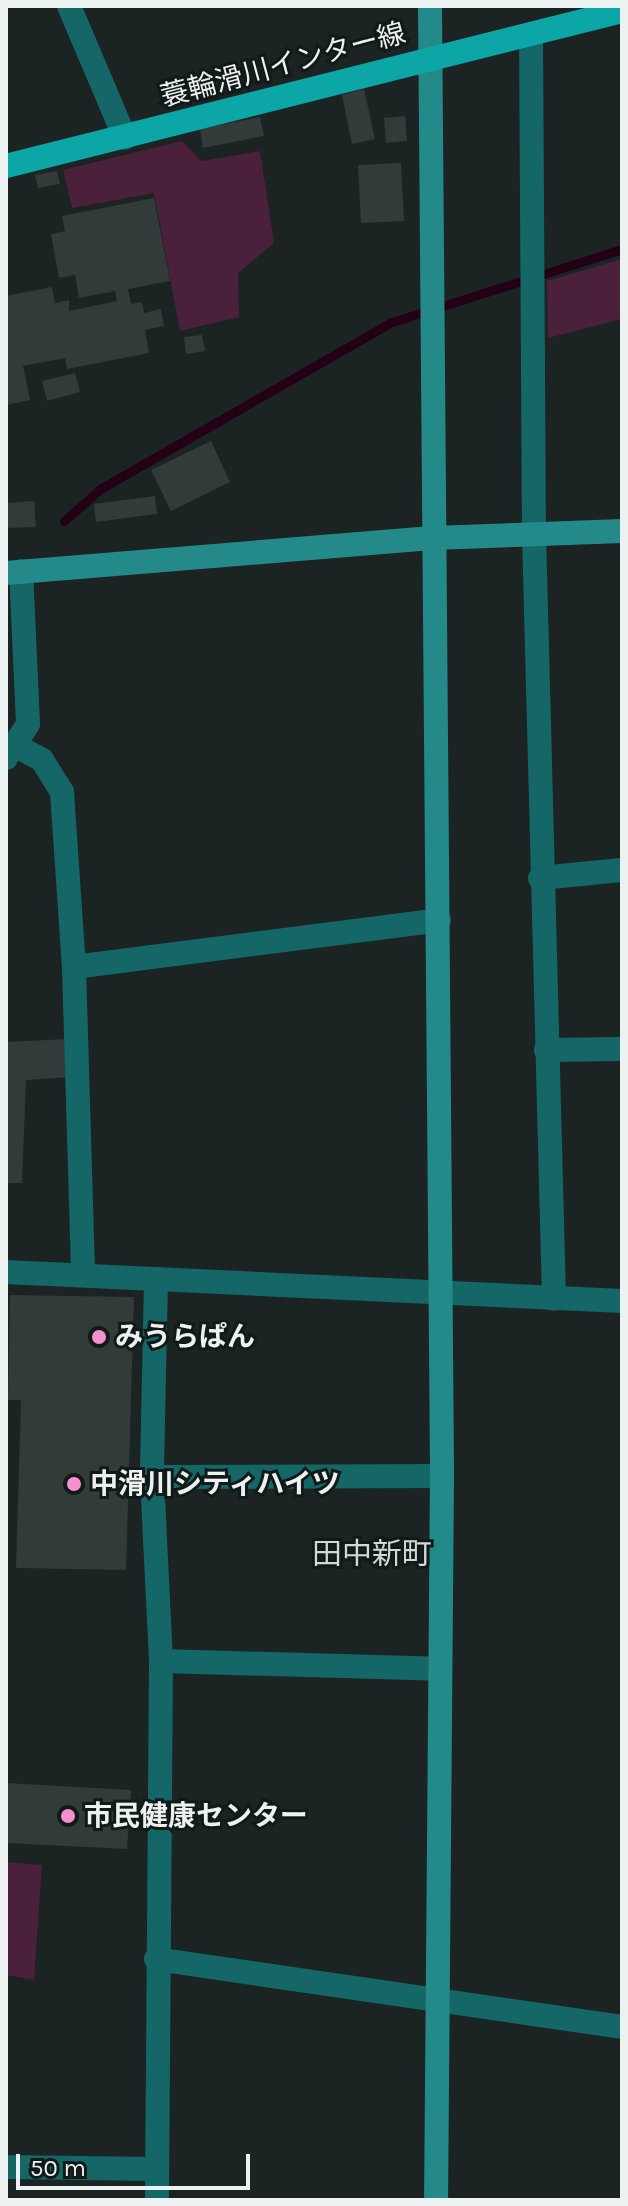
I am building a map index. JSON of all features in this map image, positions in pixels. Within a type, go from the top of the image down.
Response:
[{"type":"main road","name":"蓑輪滑川インター線","points":[[6,166],[125,138],[432,56],[622,11]]},
{"type":"street","points":[[69,6],[125,138]]},
{"type":"street","points":[[430,6],[442,1476],[435,1998],[436,2200]]},
{"type":"street","points":[[531,34],[540,878],[554,1299]]},
{"type":"street","points":[[83,1273],[74,967],[62,792],[42,760],[12,752],[28,724],[13,572],[432,538],[622,531]]},
{"type":"street","points":[[540,878],[622,870]]},
{"type":"street","points":[[74,967],[439,920]]},
{"type":"street","points":[[546,1050],[622,1049]]},
{"type":"street","points":[[6,1272],[83,1273],[622,1301]]},
{"type":"street","points":[[156,1279],[152,1477],[161,1661],[156,1959],[157,2200]]},
{"type":"street","points":[[152,1477],[442,1476]]},
{"type":"street","points":[[161,1661],[439,1669]]},
{"type":"street","points":[[156,1959],[622,2027]]},
{"type":"street","points":[[6,2167],[155,2169]]},
{"type":"shaded area","points":[[182,141],[201,161],[260,151],[274,243],[238,273],[239,317],[180,331],[154,193],[72,208],[63,170]]},
{"type":"shaded area","points":[[622,259],[622,319],[548,338],[547,281]]},
{"type":"shaded area","points":[[6,1862],[42,1865],[34,1980],[6,1975]]},
{"type":"building","points":[[364,89],[375,139],[352,144],[342,95]]},
{"type":"building","points":[[405,116],[407,141],[386,143],[384,118]]},
{"type":"building","points":[[260,117],[264,136],[203,148],[200,129]]},
{"type":"building","points":[[401,163],[404,221],[361,223],[358,165]]},
{"type":"building","points":[[57,171],[60,184],[38,188],[35,175]]},
{"type":"building","points":[[154,198],[170,281],[128,289],[131,304],[142,302],[144,313],[161,309],[164,326],[145,330],[149,353],[67,369],[65,358],[23,366],[30,400],[6,405],[6,296],[52,287],[55,303],[69,300],[69,311],[117,301],[115,291],[79,298],[75,275],[59,278],[51,234],[65,231],[62,216]]},
{"type":"building","points":[[202,335],[205,351],[186,354],[184,337]]},
{"type":"building","points":[[75,373],[80,392],[47,401],[42,381]]},
{"type":"building","points":[[211,441],[230,482],[171,511],[151,470]]},
{"type":"building","points":[[155,496],[157,514],[96,522],[94,504]]},
{"type":"building","points":[[34,501],[36,527],[6,528],[6,503]]},
{"type":"building","points":[[68,1039],[70,1077],[26,1080],[22,1183],[6,1183],[6,1042]]},
{"type":"building","name":"中滑川シティハイツ","points":[[10,1295],[134,1297],[126,1570],[16,1568],[21,1400],[8,1400]]},
{"type":"building","name":"市民健康センター","points":[[6,1783],[131,1790],[127,1849],[6,1843]]},
{"type":"waterway","points":[[64,521],[100,489],[392,322],[622,249]]},
{"type":"place","name":"みうらぱん","points":[[99,1337]]},
{"type":"place","name":"中滑川シティハイツ","points":[[74,1484]]},
{"type":"place","name":"市民健康センター","points":[[68,1816]]},
{"type":"district","name":"田中新町","points":[[372,1554]]}]
